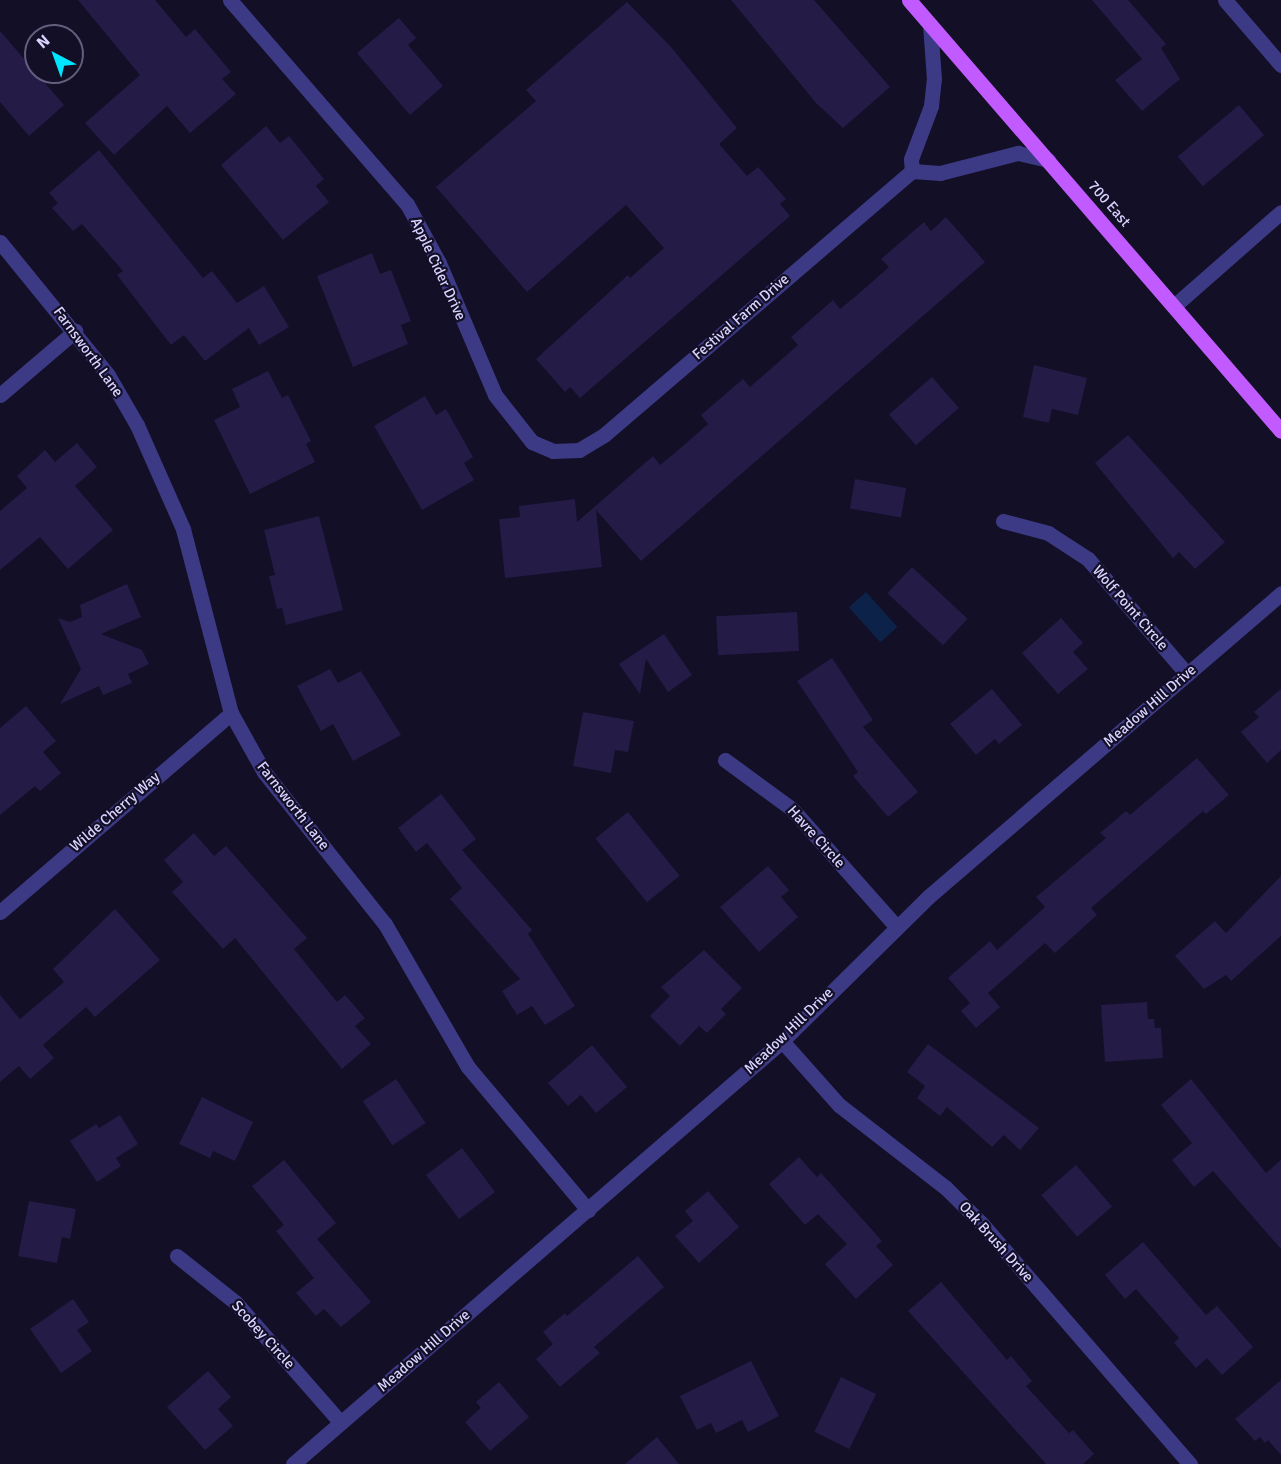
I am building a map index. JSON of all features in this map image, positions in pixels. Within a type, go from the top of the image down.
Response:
[{"type":"main road","name":"700 East","points":[[909,0],[1281,431]]},
{"type":"street","name":"Apple Cider Drive","points":[[230,0],[394,188],[418,220],[507,414],[532,442],[565,452]]},
{"type":"street","points":[[1225,0],[1281,65]]},
{"type":"street","points":[[930,24],[934,70],[931,106],[911,159],[912,171],[940,173],[1018,153],[1048,160]]},
{"type":"street","name":"Festival Farm Drive","points":[[565,452],[579,450],[604,435],[912,171]]},
{"type":"street","points":[[1174,306],[1281,212]]},
{"type":"street","name":"Farnsworth Lane","points":[[0,242],[75,330],[108,375],[166,486],[183,529],[231,713],[264,772],[385,924],[468,1067],[588,1209]]},
{"type":"street","points":[[0,395],[75,330]]},
{"type":"street","name":"Wolf Point Circle","points":[[1004,521],[1048,533],[1089,559],[1187,674]]},
{"type":"street","name":"Meadow Hill Drive","points":[[293,1464],[782,1041],[896,926],[1281,593]]},
{"type":"street","name":"Wilde Cherry Way","points":[[0,912],[231,713]]},
{"type":"street","name":"Havre Circle","points":[[725,760],[792,809],[896,926]]},
{"type":"street","name":"Oak Brush Drive","points":[[782,1041],[839,1105],[946,1188],[982,1224],[1190,1464]]},
{"type":"street","name":"Scobey Circle","points":[[177,1256],[236,1303],[341,1423]]},
{"type":"water","points":[[866,592],[897,627],[880,642],[849,607]]},
{"type":"building","points":[[78,0],[155,0],[186,37],[195,29],[231,72],[222,79],[236,94],[190,133],[167,106],[114,155],[85,123],[140,75]]},
{"type":"building","points":[[731,0],[814,0],[890,87],[843,128],[816,103]]},
{"type":"building","points":[[1092,0],[1128,0],[1166,44],[1161,48],[1180,79],[1142,111],[1115,80],[1142,59]]},
{"type":"building","points":[[627,2],[671,47],[737,128],[719,144],[747,176],[758,167],[786,199],[780,204],[790,216],[580,398],[570,387],[565,392],[536,359],[628,275],[630,278],[664,248],[626,205],[527,292],[436,187],[536,101],[526,90]]},
{"type":"building","points":[[399,18],[416,38],[408,45],[443,86],[410,115],[357,53]]},
{"type":"building","points":[[0,31],[24,59],[24,84],[46,84],[64,105],[29,136],[0,102]]},
{"type":"building","points":[[1239,105],[1264,135],[1203,186],[1178,156]]},
{"type":"building","points":[[266,126],[280,143],[289,136],[324,179],[316,186],[329,202],[283,240],[221,165]]},
{"type":"building","points":[[99,150],[203,278],[212,271],[237,303],[264,286],[289,327],[259,345],[249,328],[205,361],[184,335],[171,345],[117,275],[123,271],[82,224],[73,231],[52,208],[58,203],[49,193]]},
{"type":"building","points":[[946,217],[985,262],[641,561],[596,510],[602,567],[505,578],[499,519],[520,517],[519,506],[575,499],[577,522],[653,456],[660,465],[676,452],[708,424],[701,415],[743,379],[750,387],[798,345],[791,337],[833,300],[840,309],[856,296],[889,267],[881,259],[924,222],[931,231]]},
{"type":"building","points":[[372,253],[380,274],[391,270],[411,321],[401,325],[408,344],[353,367],[317,276]]},
{"type":"building","points":[[1034,365],[1087,378],[1078,415],[1052,409],[1049,423],[1023,417]]},
{"type":"building","points":[[268,371],[282,398],[288,395],[311,441],[306,444],[315,462],[250,494],[214,420],[240,407],[232,389]]},
{"type":"building","points":[[932,377],[959,408],[916,445],[889,414]]},
{"type":"building","points":[[425,396],[436,415],[446,409],[473,457],[464,463],[474,480],[422,510],[374,426]]},
{"type":"building","points":[[1128,435],[1225,542],[1195,569],[1179,552],[1173,558],[1095,463]]},
{"type":"building","points":[[77,443],[97,467],[75,486],[113,530],[68,569],[40,537],[0,570],[0,511],[27,488],[17,476],[45,450],[55,462]]},
{"type":"building","points":[[855,479],[906,488],[901,518],[850,509]]},
{"type":"building","points":[[319,516],[343,610],[286,625],[282,608],[277,609],[269,576],[275,575],[264,530]]},
{"type":"building","points":[[912,567],[968,619],[943,645],[887,593]]},
{"type":"building","points":[[127,584],[141,617],[101,634],[142,650],[149,664],[128,674],[132,683],[103,695],[99,686],[60,704],[81,669],[58,618],[70,622],[82,617],[80,605]]},
{"type":"building","points":[[797,612],[799,651],[718,655],[716,616]]},
{"type":"building","points":[[1061,618],[1083,643],[1073,652],[1088,669],[1058,694],[1022,653]]},
{"type":"building","points":[[664,634],[692,675],[668,692],[646,659],[640,694],[619,664]]},
{"type":"building","points":[[832,658],[873,720],[863,727],[918,792],[888,817],[853,776],[858,772],[797,681]]},
{"type":"building","points":[[330,669],[338,683],[361,671],[401,735],[353,761],[333,724],[321,731],[297,686]]},
{"type":"building","points":[[992,689],[1022,725],[999,744],[995,739],[976,755],[950,724]]},
{"type":"building","points":[[1281,689],[1281,750],[1267,763],[1241,732],[1259,717],[1254,712]]},
{"type":"building","points":[[26,706],[56,741],[43,752],[61,773],[40,791],[35,786],[0,815],[0,728]]},
{"type":"building","points":[[583,712],[634,721],[628,752],[615,750],[611,773],[573,766]]},
{"type":"building","points":[[1197,758],[1229,795],[1206,814],[1203,811],[1091,908],[1097,915],[1055,953],[1045,943],[988,993],[1000,1007],[976,1028],[961,1011],[970,1003],[948,978],[990,941],[997,950],[1045,907],[1036,897],[1106,838],[1100,833],[1126,811],[1130,815]]},
{"type":"building","points":[[441,794],[476,839],[462,850],[532,930],[528,934],[575,1006],[545,1025],[532,1006],[517,1015],[502,991],[520,979],[450,899],[462,888],[427,843],[416,852],[398,828]]},
{"type":"building","points":[[628,812],[680,876],[647,902],[595,838]]},
{"type":"building","points":[[194,833],[214,856],[226,846],[307,938],[294,949],[337,1002],[345,995],[365,1018],[355,1026],[371,1044],[342,1069],[235,938],[223,949],[172,892],[183,882],[164,860]]},
{"type":"building","points":[[768,866],[789,890],[781,897],[798,917],[759,952],[720,907]]},
{"type":"building","points":[[1281,876],[1281,936],[1231,981],[1226,975],[1204,989],[1175,956],[1215,921],[1226,933]]},
{"type":"building","points":[[115,909],[160,960],[95,1017],[86,1007],[43,1045],[54,1058],[30,1079],[19,1066],[0,1082],[0,995],[20,1019],[64,982],[53,969]]},
{"type":"building","points":[[704,950],[742,988],[721,1009],[726,1014],[707,1033],[699,1026],[680,1046],[650,1016],[670,996],[661,987]]},
{"type":"building","points":[[1147,1002],[1148,1019],[1154,1019],[1155,1028],[1161,1028],[1163,1058],[1105,1062],[1101,1005]]},
{"type":"building","points":[[928,1044],[1039,1128],[1020,1150],[1004,1135],[992,1147],[947,1107],[940,1116],[917,1098],[925,1086],[907,1072]]},
{"type":"building","points":[[592,1045],[627,1087],[596,1113],[581,1095],[568,1106],[548,1083]]},
{"type":"building","points":[[396,1079],[426,1123],[392,1145],[363,1101]]},
{"type":"building","points":[[1191,1079],[1266,1173],[1281,1160],[1281,1249],[1213,1171],[1194,1187],[1172,1160],[1192,1143],[1161,1105]]},
{"type":"building","points":[[202,1097],[253,1122],[235,1161],[213,1151],[210,1158],[179,1144]]},
{"type":"building","points":[[120,1115],[138,1144],[116,1158],[121,1166],[97,1182],[70,1141],[96,1124],[99,1128]]},
{"type":"building","points":[[462,1148],[495,1192],[459,1219],[426,1175]]},
{"type":"building","points":[[799,1157],[817,1177],[821,1173],[882,1241],[876,1246],[893,1265],[856,1299],[825,1264],[847,1244],[818,1214],[805,1225],[769,1184]]},
{"type":"building","points":[[284,1160],[336,1223],[317,1239],[371,1302],[341,1327],[324,1309],[316,1316],[296,1293],[314,1278],[276,1231],[284,1225],[252,1186]]},
{"type":"building","points":[[1076,1165],[1112,1207],[1077,1237],[1041,1195]]},
{"type":"building","points":[[708,1191],[739,1227],[699,1263],[675,1236],[693,1221],[685,1211]]},
{"type":"building","points":[[29,1201],[76,1209],[70,1239],[62,1237],[57,1263],[18,1256]]},
{"type":"building","points":[[1143,1242],[1206,1315],[1217,1306],[1253,1347],[1222,1375],[1207,1358],[1196,1368],[1174,1343],[1179,1338],[1136,1289],[1125,1299],[1105,1275]]},
{"type":"building","points":[[638,1256],[664,1287],[594,1347],[600,1353],[560,1387],[536,1359],[553,1344],[543,1332],[565,1313],[567,1316]]},
{"type":"building","points":[[941,1282],[1007,1360],[1011,1356],[1032,1381],[1026,1386],[1069,1433],[1073,1430],[1094,1454],[1083,1464],[1046,1464],[908,1311]]},
{"type":"building","points":[[73,1299],[89,1322],[77,1330],[92,1351],[61,1373],[30,1329]]},
{"type":"building","points":[[751,1361],[779,1416],[748,1432],[742,1420],[716,1433],[711,1423],[697,1430],[680,1396]]},
{"type":"building","points":[[208,1371],[231,1397],[218,1409],[233,1426],[205,1450],[167,1407]]},
{"type":"building","points":[[841,1377],[876,1394],[849,1449],[814,1432]]},
{"type":"building","points":[[1281,1380],[1281,1455],[1268,1440],[1265,1443],[1260,1437],[1255,1441],[1235,1419]]},
{"type":"building","points":[[499,1382],[529,1417],[490,1451],[465,1422],[481,1408],[476,1402]]},
{"type":"building","points":[[657,1437],[679,1464],[625,1464]]}]
